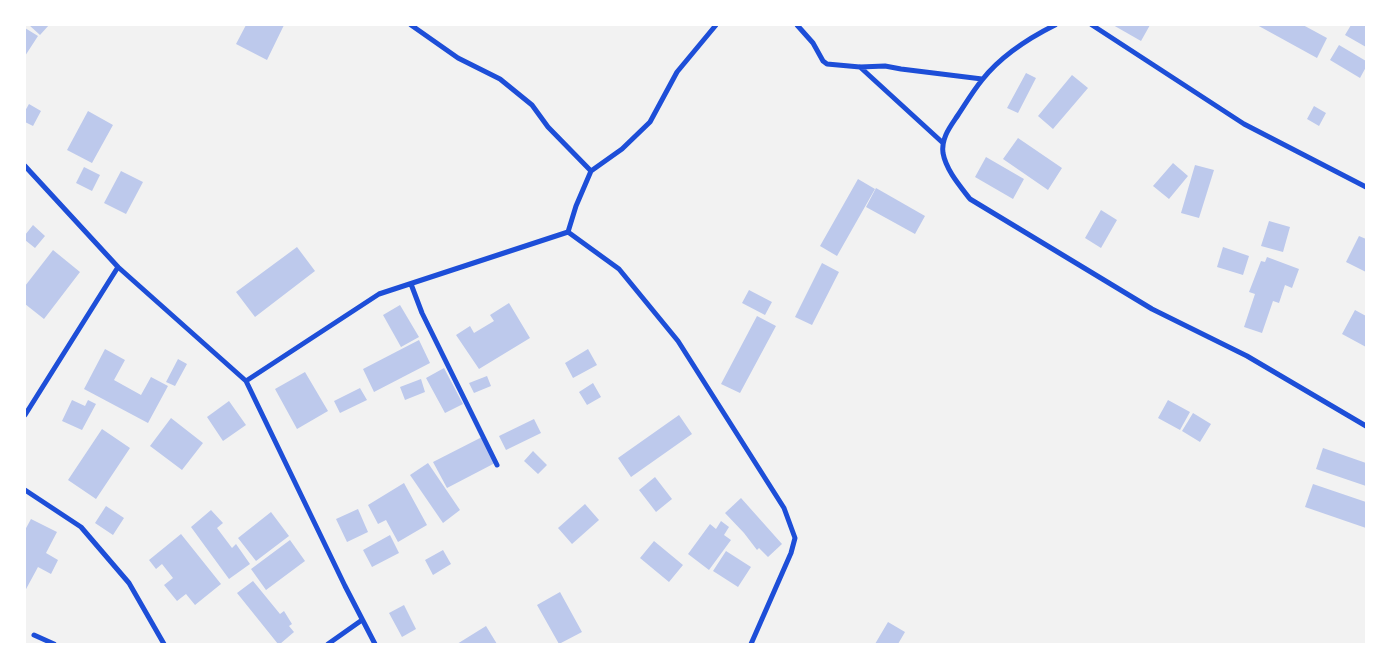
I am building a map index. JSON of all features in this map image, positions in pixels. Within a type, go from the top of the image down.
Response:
[{"type":"street","points":[[410,25],[458,58],[500,79],[532,105],[548,127],[591,171]]},
{"type":"street","points":[[568,232],[576,206],[591,171],[622,149],[650,122],[676,72],[716,25]]},
{"type":"street","points":[[797,25],[809,38],[823,61],[827,64],[860,67],[885,66],[982,79]]},
{"type":"street","points":[[1055,25],[1037,34],[1005,58],[982,79],[947,132],[943,143],[943,155],[953,175],[970,199],[1152,309],[1247,356],[1366,426]]},
{"type":"street","points":[[1092,25],[1244,124],[1366,187]]},
{"type":"street","points":[[860,67],[943,143]]},
{"type":"street","points":[[25,166],[118,267],[246,381],[375,644]]},
{"type":"street","points":[[246,381],[379,294],[568,232]]},
{"type":"street","points":[[568,232],[619,269],[678,342],[784,508],[794,538],[791,553],[751,644]]},
{"type":"street","points":[[25,415],[118,267]]},
{"type":"street","points":[[411,284],[422,314],[497,465]]},
{"type":"street","points":[[25,490],[81,527],[129,583],[164,644]]},
{"type":"street","points":[[328,644],[362,620]]},
{"type":"street","points":[[34,635],[54,644]]},
{"type":"building","points":[[29,25],[49,25],[40,35]]},
{"type":"building","points":[[246,25],[284,25],[267,60],[236,44]]},
{"type":"building","points":[[1113,25],[1150,25],[1141,41]]},
{"type":"building","points":[[1257,25],[1303,25],[1327,38],[1317,58]]},
{"type":"building","points":[[1351,25],[1366,25],[1366,47],[1345,35]]},
{"type":"building","points":[[25,28],[38,36],[25,56]]},
{"type":"building","points":[[1339,45],[1366,61],[1366,67],[1360,78],[1330,60]]},
{"type":"building","points":[[1026,73],[1036,78],[1018,113],[1007,108]]},
{"type":"building","points":[[1072,75],[1088,88],[1053,129],[1038,116]]},
{"type":"building","points":[[29,104],[41,111],[33,126],[25,122],[25,111]]},
{"type":"building","points":[[1314,106],[1326,113],[1319,126],[1307,119]]},
{"type":"building","points":[[88,111],[113,125],[92,163],[67,150]]},
{"type":"building","points":[[1018,138],[1062,168],[1048,190],[1003,159]]},
{"type":"building","points":[[986,157],[1024,179],[1013,199],[975,177]]},
{"type":"building","points":[[1173,163],[1188,176],[1169,199],[1153,186]]},
{"type":"building","points":[[1195,165],[1214,170],[1199,218],[1181,213]]},
{"type":"building","points":[[84,167],[100,175],[92,191],[76,183]]},
{"type":"building","points":[[121,171],[143,182],[126,214],[104,203]]},
{"type":"building","points":[[858,179],[875,189],[837,256],[820,246]]},
{"type":"building","points":[[876,188],[925,216],[915,234],[866,207]]},
{"type":"building","points":[[1101,210],[1117,220],[1101,248],[1085,238]]},
{"type":"building","points":[[1269,221],[1290,227],[1283,252],[1261,246]]},
{"type":"building","points":[[33,225],[45,236],[35,248],[25,240],[25,235]]},
{"type":"building","points":[[1359,236],[1366,239],[1366,272],[1346,262]]},
{"type":"building","points":[[297,247],[315,271],[255,317],[236,292]]},
{"type":"building","points":[[1223,247],[1249,256],[1243,275],[1217,267]]},
{"type":"building","points":[[53,250],[80,272],[44,319],[25,304],[25,286]]},
{"type":"building","points":[[1267,257],[1299,269],[1292,288],[1285,285],[1279,303],[1273,301],[1262,333],[1244,327],[1255,294],[1249,292],[1261,261],[1265,262]]},
{"type":"building","points":[[822,263],[839,272],[812,325],[795,317]]},
{"type":"building","points":[[749,290],[772,302],[765,315],[742,303]]},
{"type":"building","points":[[509,303],[530,338],[479,369],[456,335],[470,326],[474,333],[494,321],[490,315]]},
{"type":"building","points":[[400,305],[419,337],[401,347],[383,315]]},
{"type":"building","points":[[1355,310],[1366,316],[1366,347],[1342,334]]},
{"type":"building","points":[[757,316],[776,326],[740,393],[721,384]]},
{"type":"building","points":[[419,340],[430,363],[374,392],[363,369]]},
{"type":"building","points":[[105,349],[125,360],[114,380],[141,395],[151,377],[168,386],[148,423],[84,389]]},
{"type":"building","points":[[588,349],[597,365],[573,378],[565,363]]},
{"type":"building","points":[[178,359],[187,364],[175,386],[166,382]]},
{"type":"building","points":[[444,368],[463,404],[445,413],[426,378]]},
{"type":"building","points":[[305,372],[328,411],[297,429],[275,389]]},
{"type":"building","points":[[487,376],[491,386],[474,393],[469,383]]},
{"type":"building","points":[[421,379],[425,392],[405,400],[400,387]]},
{"type":"building","points":[[593,383],[601,397],[587,405],[579,392]]},
{"type":"building","points":[[360,388],[367,400],[340,413],[334,401]]},
{"type":"building","points":[[72,400],[85,406],[88,400],[96,404],[82,430],[62,421]]},
{"type":"building","points":[[1168,400],[1190,412],[1180,430],[1158,418]]},
{"type":"building","points":[[229,401],[246,425],[223,441],[207,417]]},
{"type":"building","points":[[1193,413],[1211,424],[1200,442],[1182,431]]},
{"type":"building","points":[[679,415],[692,434],[631,477],[618,458]]},
{"type":"building","points":[[171,418],[203,443],[182,470],[150,446]]},
{"type":"building","points":[[534,419],[541,433],[506,450],[499,436]]},
{"type":"building","points":[[102,429],[130,448],[96,499],[68,480]]},
{"type":"building","points":[[482,437],[495,463],[447,488],[433,462]]},
{"type":"building","points":[[1323,448],[1366,463],[1366,486],[1316,469]]},
{"type":"building","points":[[533,451],[547,465],[538,474],[524,461]]},
{"type":"building","points":[[428,463],[460,510],[443,523],[410,475]]},
{"type":"building","points":[[655,477],[672,499],[656,512],[639,490]]},
{"type":"building","points":[[404,483],[427,525],[398,542],[386,520],[378,524],[368,505]]},
{"type":"building","points":[[1313,484],[1366,502],[1366,528],[1305,507]]},
{"type":"building","points":[[741,498],[782,544],[768,557],[759,548],[757,550],[725,513]]},
{"type":"building","points":[[585,504],[599,520],[572,544],[558,528]]},
{"type":"building","points":[[106,506],[124,518],[113,535],[95,523]]},
{"type":"building","points":[[358,509],[368,532],[347,542],[336,519]]},
{"type":"building","points":[[211,510],[223,523],[217,528],[232,548],[236,544],[250,564],[229,579],[191,527]]},
{"type":"building","points":[[271,512],[289,536],[256,561],[238,538]]},
{"type":"building","points":[[31,519],[57,532],[46,553],[58,560],[51,574],[38,567],[25,591],[25,530]]},
{"type":"building","points":[[721,521],[729,527],[724,535],[731,540],[709,570],[688,554],[710,524],[716,529]]},
{"type":"building","points":[[181,534],[221,584],[195,605],[186,594],[177,601],[164,585],[173,578],[162,564],[156,569],[149,560]]},
{"type":"building","points":[[390,535],[399,553],[372,567],[363,550]]},
{"type":"building","points":[[290,540],[305,561],[266,590],[251,569]]},
{"type":"building","points":[[654,541],[683,565],[669,582],[640,558]]},
{"type":"building","points":[[443,550],[451,564],[433,575],[425,560]]},
{"type":"building","points":[[726,551],[751,567],[738,587],[713,571]]},
{"type":"building","points":[[253,581],[280,614],[284,611],[292,624],[289,626],[294,632],[280,644],[278,644],[237,593]]},
{"type":"building","points":[[560,592],[582,632],[559,644],[537,605]]},
{"type":"building","points":[[404,605],[416,629],[402,637],[389,613]]},
{"type":"building","points":[[888,622],[905,632],[898,644],[875,644]]},
{"type":"building","points":[[486,626],[497,644],[457,644]]}]
